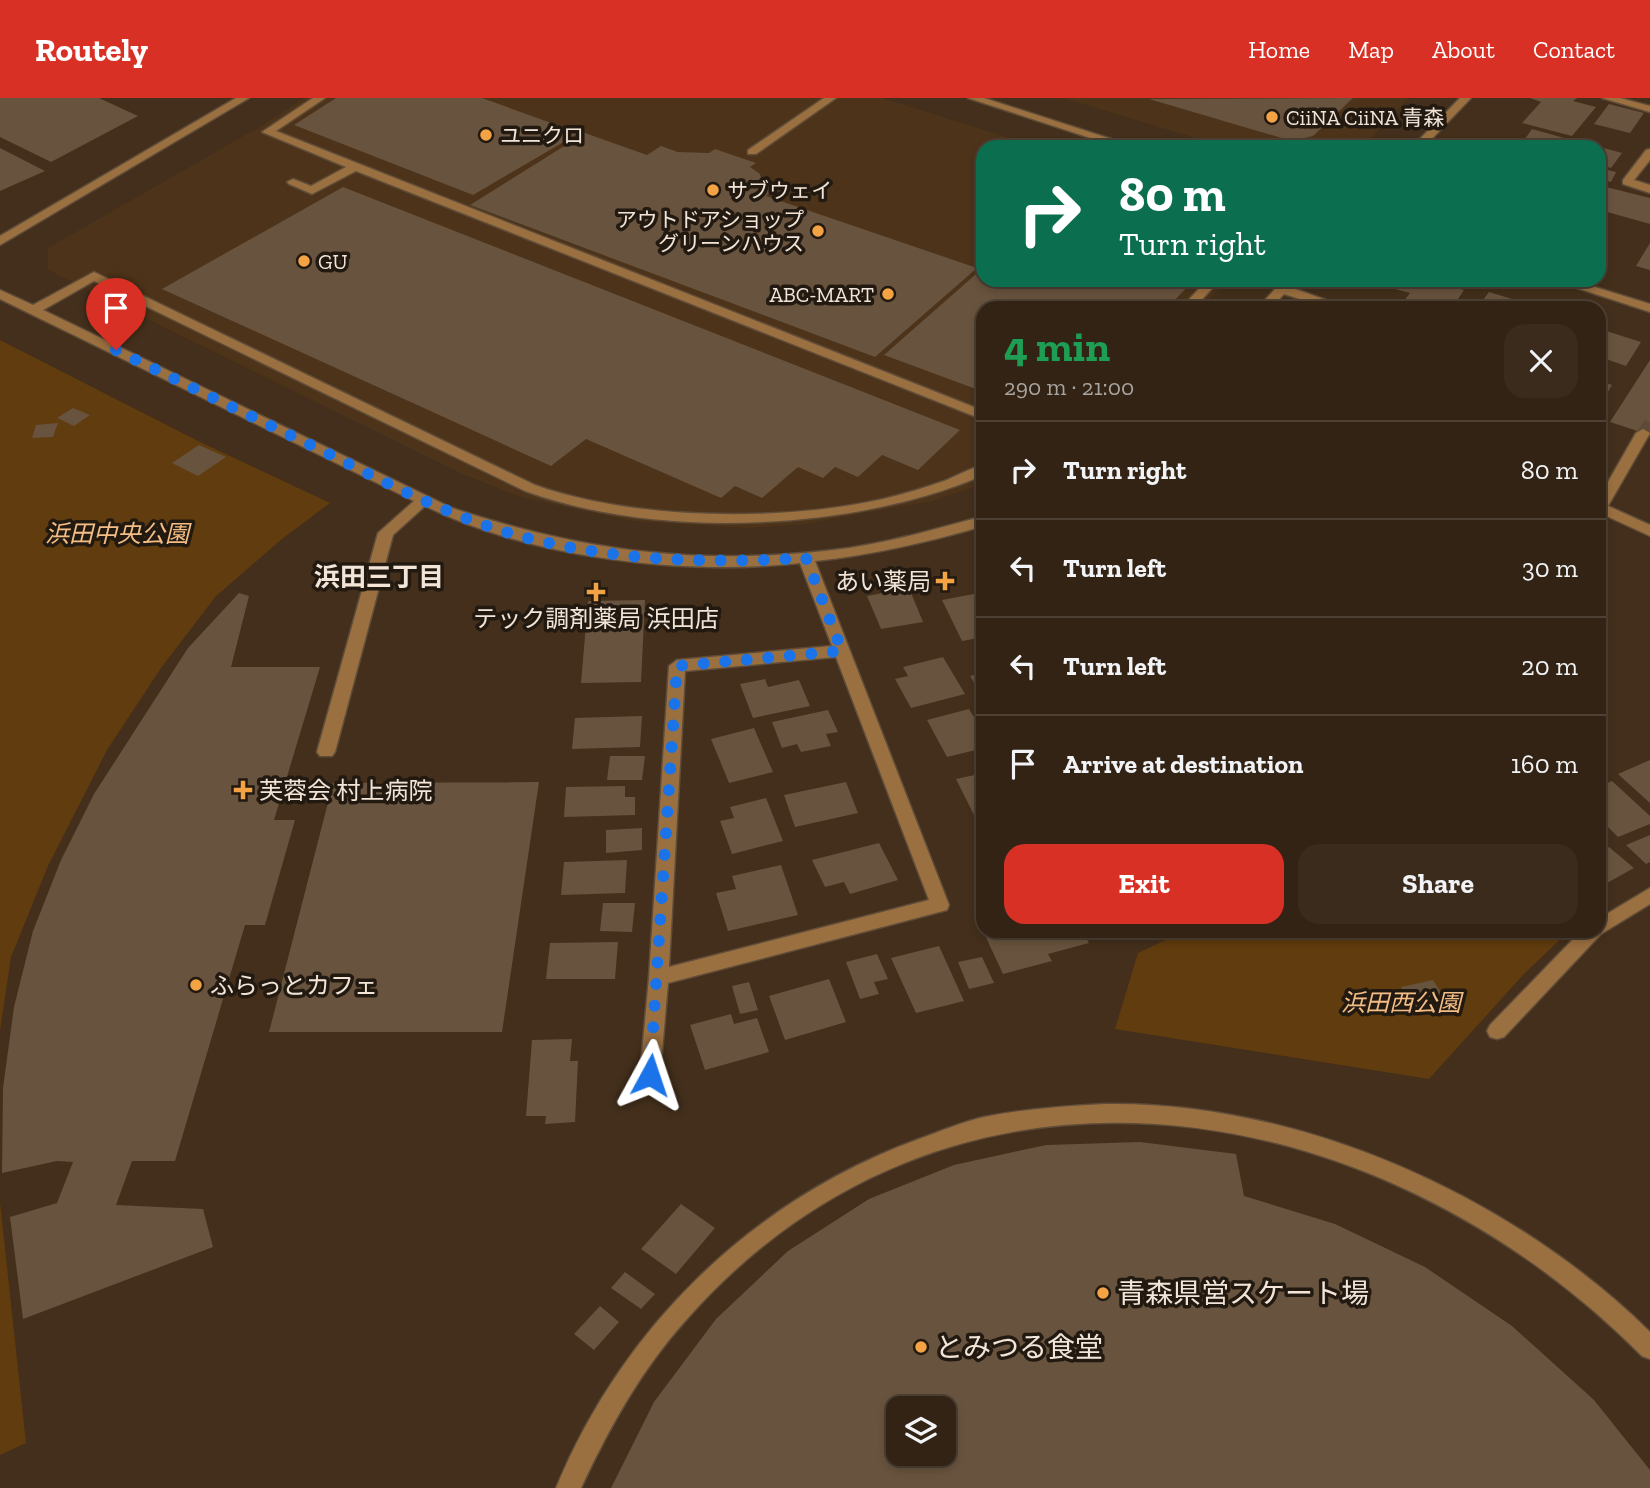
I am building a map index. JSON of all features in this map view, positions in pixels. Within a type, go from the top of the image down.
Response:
[{"type":"street","points":[[0,241],[244,98]]},
{"type":"street","points":[[320,98],[268,132],[976,413]]},
{"type":"street","points":[[752,152],[831,98]]},
{"type":"street","points":[[973,98],[1108,140]]},
{"type":"street","points":[[1425,140],[1466,98]]},
{"type":"street","points":[[1607,98],[1650,109]]},
{"type":"street","points":[[1650,152],[1627,183],[1650,189]]},
{"type":"street","points":[[293,183],[312,190],[355,167]]},
{"type":"street","points":[[33,310],[94,276],[530,488],[567,503],[642,514],[744,518],[783,516],[884,504],[944,487],[976,473]]},
{"type":"street","points":[[1194,301],[1207,287]]},
{"type":"street","points":[[1270,301],[1283,287]]},
{"type":"street","points":[[1293,287],[1326,301]]},
{"type":"street","points":[[1582,287],[1650,308]]},
{"type":"street","points":[[0,294],[423,500],[517,535],[601,553],[702,562],[806,558],[903,544],[976,524]]},
{"type":"street","points":[[1606,498],[1643,433]]},
{"type":"street","points":[[326,752],[386,533],[423,500]]},
{"type":"street","points":[[1606,511],[1650,531]]},
{"type":"street","points":[[659,977],[940,905],[806,558]]},
{"type":"street","points":[[650,1075],[659,977],[677,666],[842,651]]},
{"type":"street","points":[[1606,923],[1650,895]]},
{"type":"street","points":[[1497,1031],[1586,938]]},
{"type":"street","points":[[568,1488],[588,1442],[647,1348],[715,1271],[793,1209],[877,1163],[953,1136],[1058,1116],[1153,1113],[1250,1126],[1347,1154],[1444,1197],[1540,1255],[1632,1329],[1650,1348]]},
{"type":"shaded area","points":[[304,98],[882,98],[1017,140],[976,140],[976,287],[1221,287],[1207,301],[976,301],[976,486],[932,501],[805,524],[746,528],[631,521],[521,497],[462,474],[48,270],[48,248],[266,123]]},
{"type":"shaded area","points":[[1063,98],[1409,98],[1369,140],[1202,140]]},
{"type":"green space","name":"浜田中央公園","points":[[0,340],[198,441],[330,503],[282,539],[216,596],[161,668],[107,750],[48,866],[11,957],[0,1031]]},
{"type":"green space","name":"浜田西公園","points":[[1170,938],[1562,938],[1523,975],[1429,1079],[1115,1029],[1138,953]]},
{"type":"green space","points":[[0,1202],[26,1443],[0,1455]]},
{"type":"building","points":[[0,98],[99,98],[138,116],[51,162],[0,137]]},
{"type":"building","points":[[336,98],[482,98],[579,133],[473,195],[294,125]]},
{"type":"building","name":"CiiNA CiiNA 青森","points":[[1353,98],[1313,136],[1300,139],[1285,139],[1149,99]]},
{"type":"building","points":[[1530,98],[1577,98],[1573,101],[1596,107],[1572,136],[1522,123],[1541,102]]},
{"type":"building","points":[[1609,104],[1644,113],[1630,133],[1594,124]]},
{"type":"building","points":[[1532,129],[1571,140],[1524,140]]},
{"type":"building","points":[[585,133],[647,155],[661,146],[678,152],[709,153],[715,149],[756,163],[750,167],[760,174],[762,182],[777,187],[766,196],[976,269],[875,357],[470,205]]},
{"type":"building","points":[[0,148],[45,171],[0,191]]},
{"type":"building","points":[[1606,149],[1622,153],[1611,168],[1606,167]]},
{"type":"building","points":[[1606,170],[1616,172],[1611,182],[1606,181]]},
{"type":"building","points":[[343,187],[960,430],[918,470],[882,455],[858,477],[835,467],[823,478],[798,467],[762,498],[735,486],[721,498],[586,439],[551,466],[162,289]]},
{"type":"building","points":[[1606,187],[1650,198],[1650,224],[1606,212]]},
{"type":"building","points":[[1650,243],[1650,270],[1636,266]]},
{"type":"building","points":[[976,274],[976,287],[1187,287],[1174,301],[976,301],[976,389],[884,355]]},
{"type":"building","points":[[1454,287],[1464,290],[1457,301],[1404,301],[1410,293],[1395,289]]},
{"type":"building","points":[[1489,292],[1518,301],[1482,301]]},
{"type":"building","points":[[1606,331],[1641,342],[1626,366],[1606,359]]},
{"type":"building","points":[[1650,360],[1650,435],[1610,422]]},
{"type":"building","points":[[1606,383],[1612,385],[1606,395]]},
{"type":"building","points":[[73,408],[90,415],[74,426],[57,418]]},
{"type":"building","points":[[58,423],[53,437],[32,438],[36,425]]},
{"type":"building","points":[[199,445],[226,457],[198,476],[172,463]]},
{"type":"building","points":[[909,588],[923,622],[881,629],[867,596]]},
{"type":"building","points":[[239,593],[249,596],[231,667],[320,667],[274,820],[295,820],[265,925],[245,925],[175,1161],[132,1161],[116,1205],[203,1209],[213,1247],[23,1319],[10,1217],[57,1203],[73,1162],[57,1161],[2,1173],[3,1088],[14,1007],[33,931],[61,860],[94,794],[188,648]]},
{"type":"building","points":[[976,594],[976,638],[962,641],[942,600]]},
{"type":"building","points":[[645,600],[641,682],[581,683],[588,601]]},
{"type":"building","points":[[943,657],[965,694],[911,708],[895,679],[908,676],[903,667]]},
{"type":"building","points":[[976,674],[976,686],[970,676]]},
{"type":"building","points":[[765,679],[768,687],[799,680],[810,706],[753,718],[740,684]]},
{"type":"building","points":[[969,709],[976,720],[976,750],[947,757],[927,720]]},
{"type":"building","points":[[828,710],[838,732],[826,734],[831,746],[801,752],[797,744],[782,748],[772,722]]},
{"type":"building","points":[[642,716],[640,747],[572,749],[575,718]]},
{"type":"building","points":[[754,728],[773,772],[729,783],[711,739]]},
{"type":"building","points":[[610,756],[645,756],[642,780],[607,780]]},
{"type":"building","points":[[1650,760],[1650,803],[1618,774]]},
{"type":"building","points":[[976,775],[976,819],[956,779]]},
{"type":"building","points":[[1612,781],[1650,816],[1650,824],[1618,837],[1606,825],[1606,784]]},
{"type":"building","points":[[539,782],[502,1032],[269,1032],[333,783]]},
{"type":"building","points":[[846,782],[858,813],[795,827],[784,795]]},
{"type":"building","points":[[625,786],[625,797],[635,797],[635,815],[564,817],[566,787]]},
{"type":"building","points":[[766,798],[783,841],[732,854],[720,821],[734,818],[730,807]]},
{"type":"building","points":[[642,828],[642,850],[606,853],[606,830]]},
{"type":"building","points":[[1650,835],[1650,862],[1646,864],[1626,845]]},
{"type":"building","points":[[879,843],[898,880],[850,894],[844,882],[825,887],[812,860]]},
{"type":"building","points":[[1609,847],[1634,868],[1607,883],[1606,882],[1606,849]]},
{"type":"building","points":[[627,860],[625,893],[561,895],[564,862]]},
{"type":"building","points":[[781,865],[798,915],[728,931],[716,893],[736,889],[732,876]]},
{"type":"building","points":[[603,903],[635,903],[632,932],[600,931]]},
{"type":"building","points":[[986,938],[1086,938],[1089,943],[1048,954],[1052,961],[1003,974]]},
{"type":"building","points":[[618,942],[615,979],[546,979],[550,943]]},
{"type":"building","points":[[939,946],[964,1001],[916,1013],[891,958]]},
{"type":"building","points":[[877,954],[888,979],[874,982],[879,994],[860,999],[846,962]]},
{"type":"building","points":[[982,957],[994,983],[969,989],[958,962]]},
{"type":"building","points":[[829,979],[846,1022],[785,1040],[769,996]]},
{"type":"building","points":[[1433,980],[1448,1003],[1414,1010],[1401,987]]},
{"type":"building","points":[[749,982],[758,1010],[740,1014],[732,986]]},
{"type":"building","points":[[731,1014],[734,1024],[757,1018],[769,1052],[705,1070],[690,1025]]},
{"type":"building","points":[[572,1039],[570,1061],[578,1061],[575,1122],[545,1124],[546,1116],[526,1116],[532,1040]]},
{"type":"building","name":"青森県営スケート場","points":[[1140,1142],[1236,1154],[1244,1196],[1335,1224],[1425,1267],[1512,1326],[1594,1400],[1650,1470],[1650,1488],[611,1488],[654,1402],[716,1319],[788,1251],[869,1199],[954,1165],[1046,1145]]},
{"type":"building","points":[[681,1204],[715,1228],[676,1274],[641,1249]]},
{"type":"building","points":[[625,1272],[655,1294],[641,1309],[611,1288]]},
{"type":"building","points":[[600,1306],[619,1322],[594,1350],[574,1334]]},
{"type":"tunnel","points":[[1643,433],[1650,423]]},
{"type":"place","name":"CiiNA CiiNA 青森","points":[[1272,117]]},
{"type":"place","name":"ユニクロ","points":[[486,135]]},
{"type":"place","name":"サブウェイ","points":[[713,190]]},
{"type":"place","name":"アウトドアショップ グリーンハウス","points":[[818,231]]},
{"type":"place","name":"GU","points":[[304,261]]},
{"type":"place","name":"ABC-MART","points":[[888,294]]},
{"type":"place","name":"あい薬局","points":[[945,581]]},
{"type":"place","name":"テック調剤薬局 浜田店","points":[[596,592]]},
{"type":"place","name":"芙蓉会 村上病院","points":[[243,790]]},
{"type":"place","name":"ふらっとカフェ","points":[[196,985]]},
{"type":"place","name":"青森県営スケート場","points":[[1103,1293]]},
{"type":"place","name":"とみつる食堂","points":[[921,1347]]},
{"type":"district","name":"浜田三丁目","points":[[379,577]]},
{"type":"route","points":[[116,350],[423,500],[500,530],[601,553],[650,559],[753,562],[806,558],[842,651],[677,666],[659,977],[650,1075]]}]
